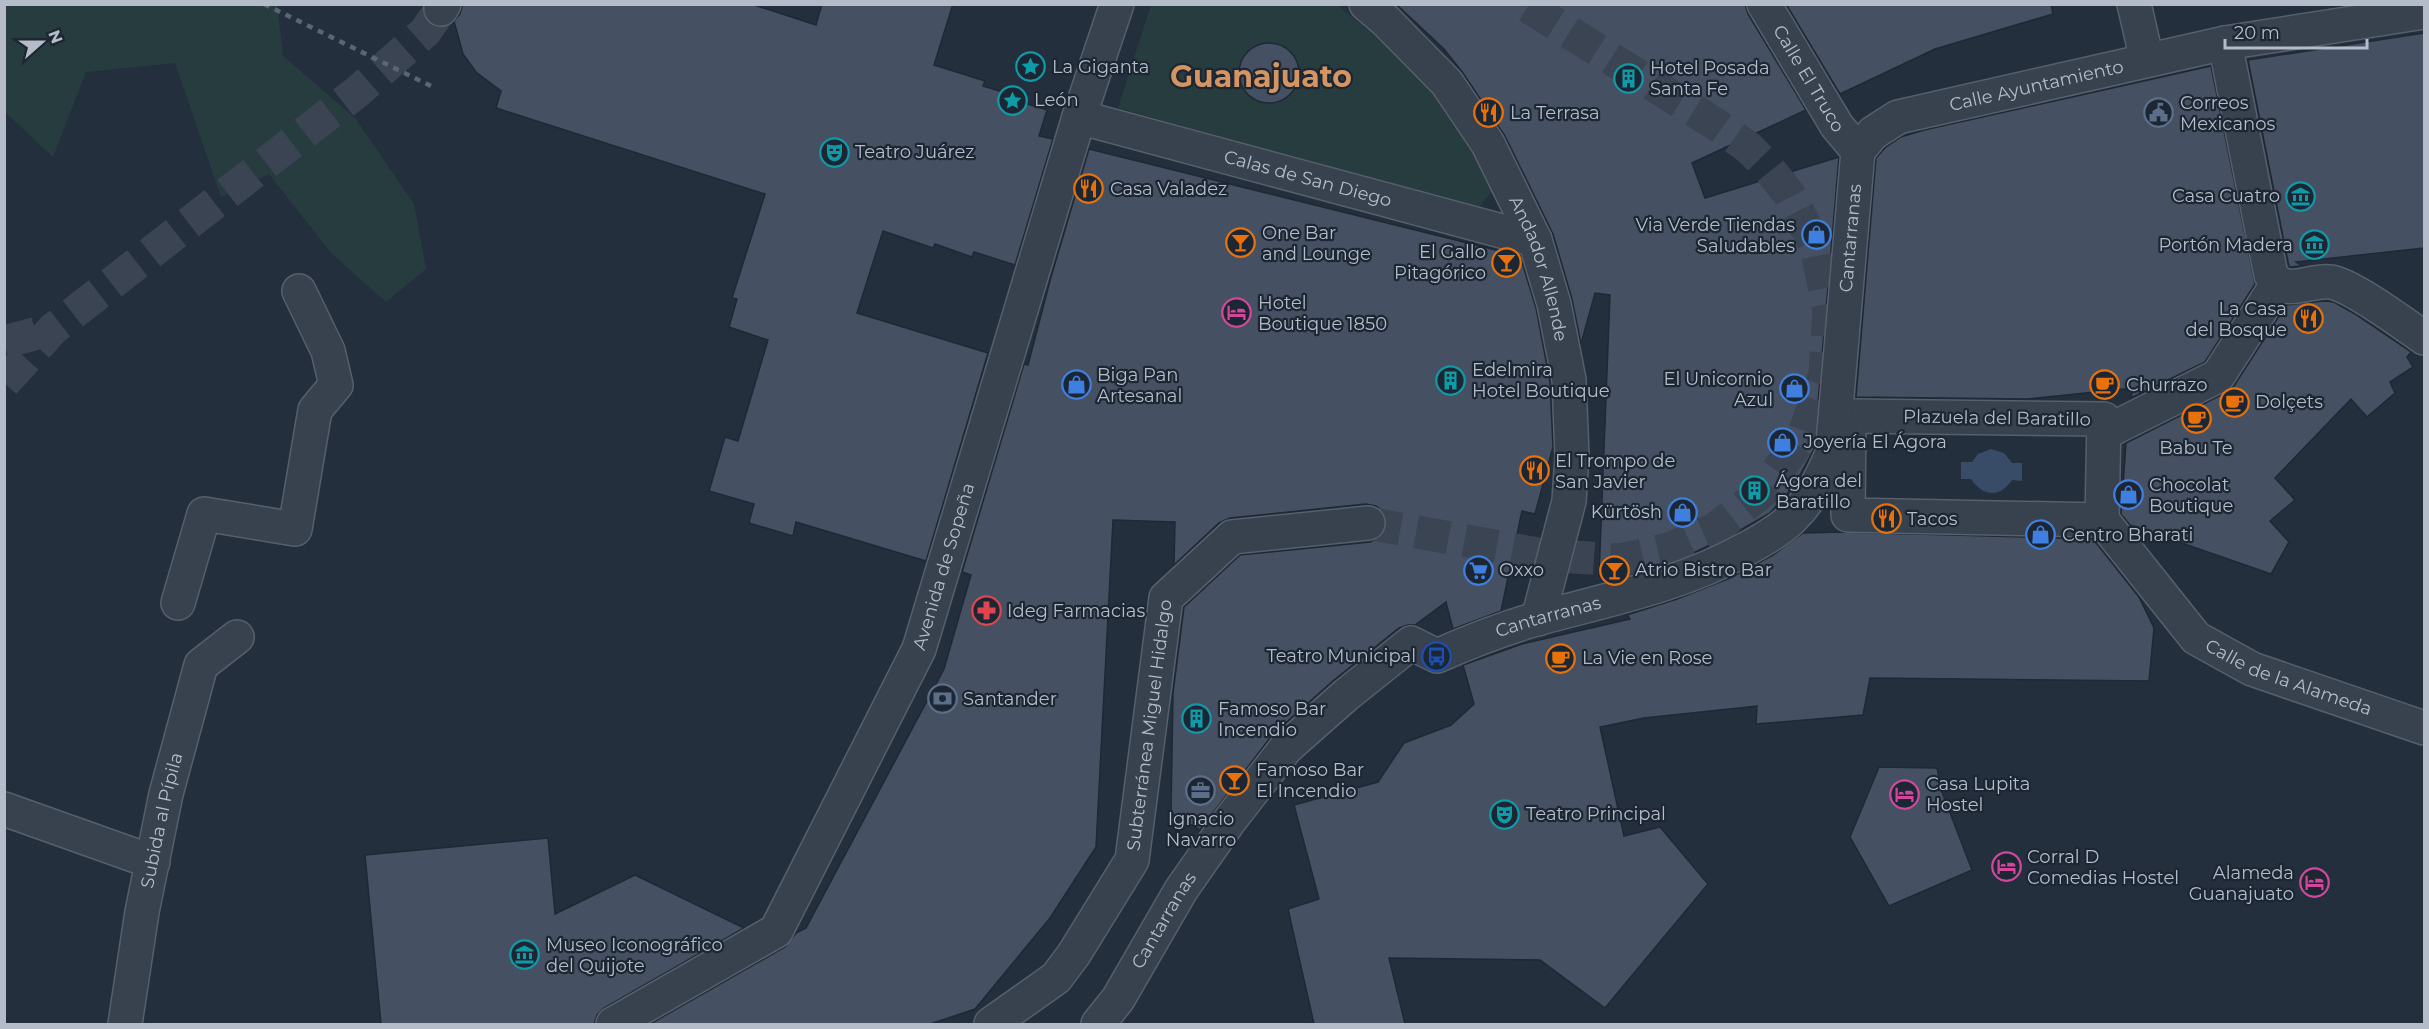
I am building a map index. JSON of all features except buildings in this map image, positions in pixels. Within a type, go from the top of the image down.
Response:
[{"type":"street","name":"Avenida de Sopeña","points":[[613,1024],[776,931],[919,649],[1079,117],[1117,4]]},
{"type":"street","name":"Andador Allende","points":[[1366,4],[1447,83],[1488,144],[1535,240],[1554,304],[1569,380],[1572,456],[1569,501],[1538,619]]},
{"type":"street","name":"Calle El Truco","points":[[1764,4],[1837,126],[1858,151]]},
{"type":"street","points":[[2134,4],[2147,60]]},
{"type":"street","name":"Calle Ayuntamiento","points":[[1858,151],[1873,133],[1898,117],[2225,43],[2424,12]]},
{"type":"street","points":[[2225,43],[2268,267],[2278,283],[2287,288],[2324,281],[2344,286],[2424,338]]},
{"type":"street","name":"Calas de San Diego","points":[[1079,117],[1535,240]]},
{"type":"street","name":"Cantarranas","points":[[1098,1024],[1118,999],[1181,890],[1237,811],[1287,748],[1346,695],[1411,643],[1437,656],[1480,637],[1538,619],[1663,586],[1721,563],[1758,542],[1790,520],[1814,494],[1832,454],[1858,151]]},
{"type":"street","points":[[2104,433],[2218,376],[2278,283]]},
{"type":"street","points":[[178,603],[204,514],[295,529],[315,410],[336,385],[328,351],[299,291]]},
{"type":"street","name":"Plazuela del Baratillo","points":[[1849,416],[2104,419],[2104,433],[2102,520],[1848,515],[1849,416]]},
{"type":"street","name":"Calle de la Alameda","points":[[2102,520],[2196,638],[2252,669],[2424,728]]},
{"type":"street","name":"Subterránea Miguel Hidalgo","points":[[992,1024],[1056,978],[1074,954],[1132,860],[1166,598],[1232,537],[1368,523]]},
{"type":"street","name":"Subida al Pípila","points":[[125,1024],[142,912],[166,794],[201,665],[237,637]]},
{"type":"street","points":[[4,809],[153,862]]},
{"type":"green space","points":[[4,5],[277,5],[283,56],[355,118],[414,204],[426,269],[386,302],[331,253],[269,174],[221,197],[175,63],[86,72],[53,157],[5,112]]},
{"type":"green space","points":[[1151,5],[1337,5],[1421,73],[1477,157],[1492,191],[1478,209],[1118,108]]},
{"type":"water","points":[[1991,449],[2004,453],[2012,463],[2022,463],[2022,481],[2012,480],[2002,490],[1991,493],[1981,489],[1971,479],[1961,479],[1961,462],[1972,462],[1978,454]]},
{"type":"tunnel","points":[[1368,523],[1543,555],[1620,560],[1669,549],[1715,529],[1762,492],[1804,434],[1825,374],[1829,309],[1816,247],[1789,194],[1765,164],[1749,148],[1717,125],[1524,4]]},
{"type":"tunnel","points":[[4,383],[53,329],[357,92],[425,32],[441,9]]},
{"type":"tunnel","points":[[4,342],[53,329]]},
{"type":"railway","points":[[264,4],[433,87]]},
{"type":"place","name":"La Giganta","points":[[1031,67]]},
{"type":"place","name":"Hotel Posada Santa Fe","points":[[1629,78]]},
{"type":"place","name":"León","points":[[1013,100]]},
{"type":"place","name":"La Terrasa","points":[[1489,113]]},
{"type":"place","name":"Correos Mexicanos","points":[[2159,113]]},
{"type":"place","name":"Teatro Juárez","points":[[834,152]]},
{"type":"place","name":"Casa Valadez","points":[[1089,189]]},
{"type":"place","name":"Casa Cuatro","points":[[2301,196]]},
{"type":"place","name":"Via Verde Tiendas Saludables","points":[[1816,235]]},
{"type":"place","name":"One Bar and Lounge","points":[[1241,243]]},
{"type":"place","name":"Portón Madera","points":[[2314,245]]},
{"type":"place","name":"El Gallo Pitagórico","points":[[1507,262]]},
{"type":"place","name":"Hotel Boutique 1850","points":[[1237,313]]},
{"type":"place","name":"La Casa del Bosque","points":[[2308,319]]},
{"type":"place","name":"Edelmira Hotel Boutique","points":[[1451,380]]},
{"type":"place","name":"Biga Pan Artesanal","points":[[1076,385]]},
{"type":"place","name":"Churrazo","points":[[2105,385]]},
{"type":"place","name":"El Unicornio Azul","points":[[1794,389]]},
{"type":"place","name":"Dolçets","points":[[2234,402]]},
{"type":"place","name":"Babu Te","points":[[2196,419]]},
{"type":"place","name":"Joyería El Ágora","points":[[1783,442]]},
{"type":"place","name":"El Trompo de San Javier","points":[[1534,471]]},
{"type":"place","name":"Ágora del Baratillo","points":[[1755,491]]},
{"type":"place","name":"Chocolat Boutique","points":[[2128,495]]},
{"type":"place","name":"Kürtösh","points":[[1683,512]]},
{"type":"place","name":"Tacos","points":[[1886,519]]},
{"type":"place","name":"Centro Bharati","points":[[2041,535]]},
{"type":"place","name":"Oxxo","points":[[1478,570]]},
{"type":"place","name":"Atrio Bistro Bar","points":[[1614,570]]},
{"type":"place","name":"Ideg Farmacias","points":[[986,611]]},
{"type":"place","name":"Teatro Municipal","points":[[1437,656]]},
{"type":"place","name":"La Vie en Rose","points":[[1561,658]]},
{"type":"place","name":"Santander","points":[[942,699]]},
{"type":"place","name":"Famoso Bar Incendio","points":[[1197,719]]},
{"type":"place","name":"Famoso Bar El Incendio","points":[[1235,780]]},
{"type":"place","name":"Ignacio Navarro","points":[[1201,790]]},
{"type":"place","name":"Casa Lupita Hostel","points":[[1905,794]]},
{"type":"place","name":"Teatro Principal","points":[[1505,814]]},
{"type":"place","name":"Corral D Comedias Hostel","points":[[2006,867]]},
{"type":"place","name":"Alameda Guanajuato","points":[[2315,883]]},
{"type":"place","name":"Museo Iconográfico del Quijote","points":[[525,955]]},
{"type":"district","name":"Guanajuato","points":[[1261,77]]}]
